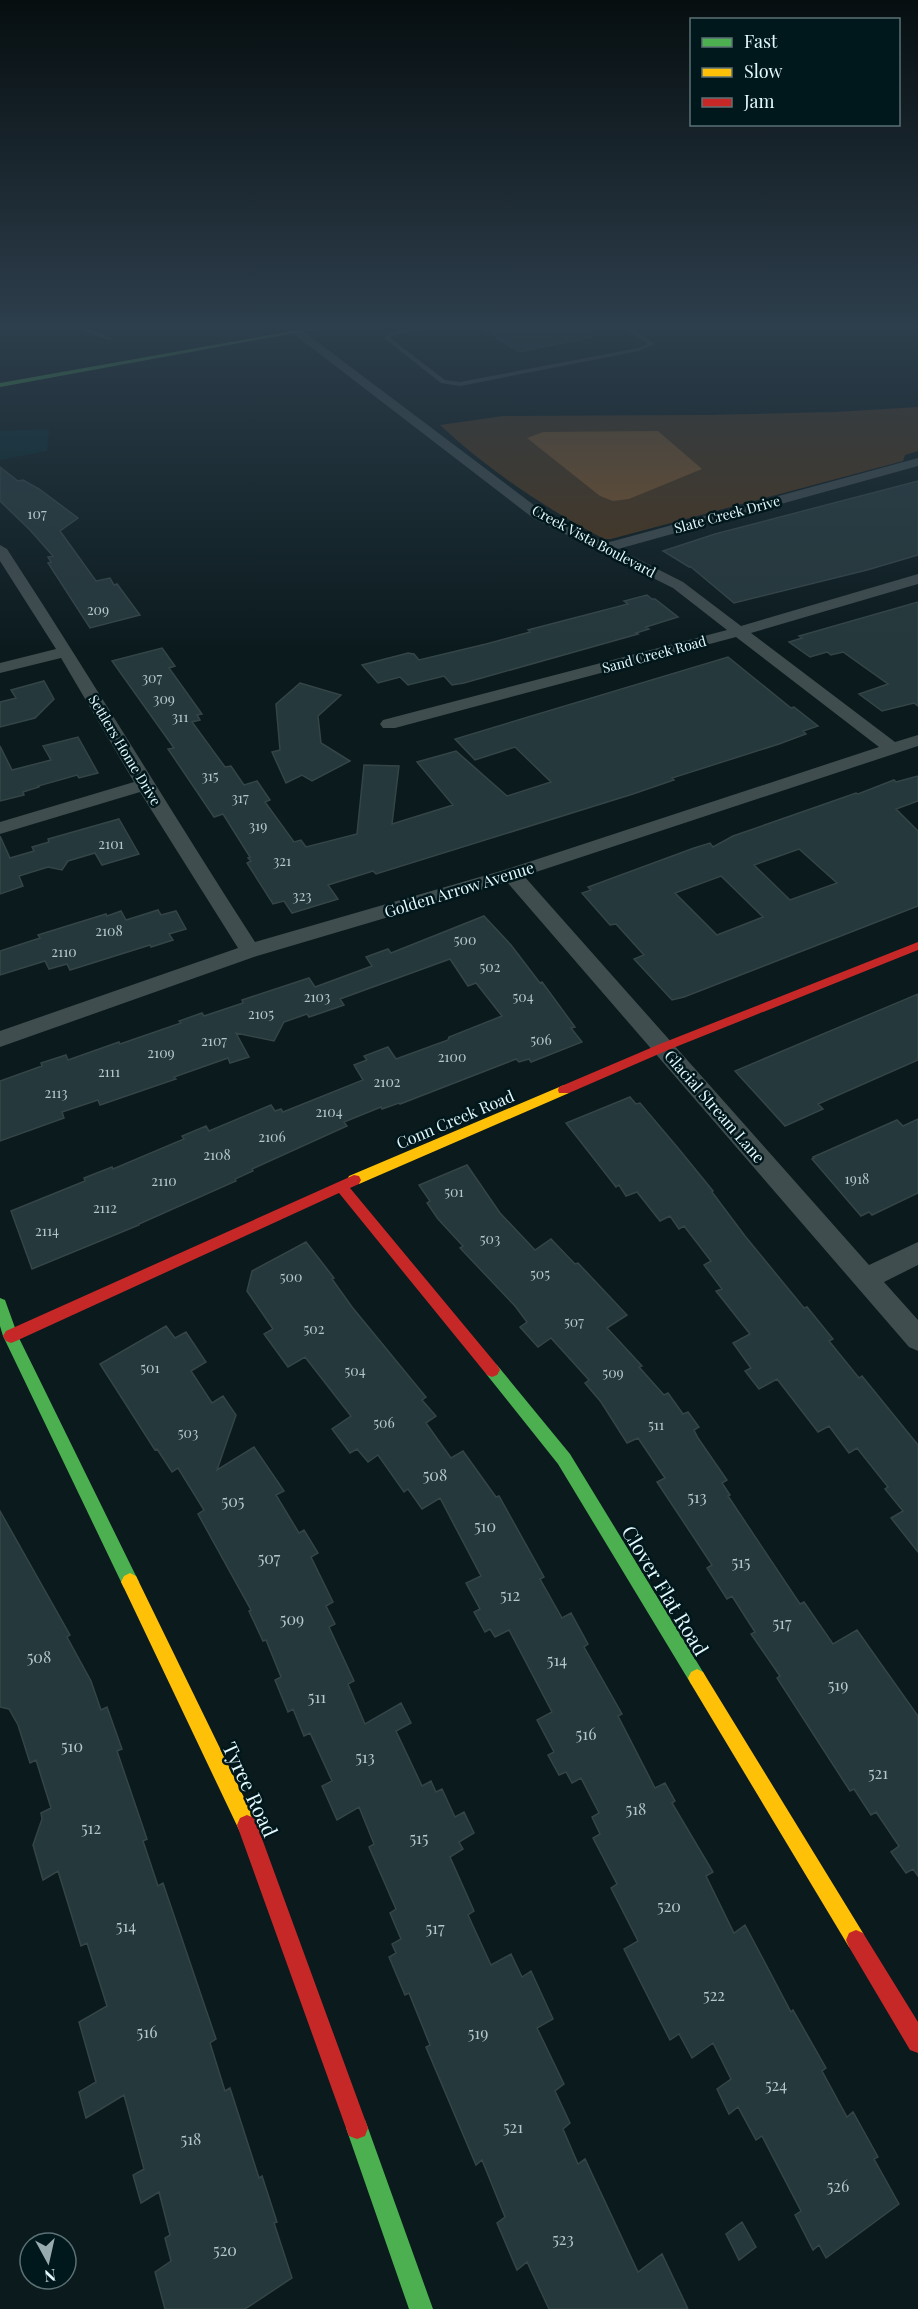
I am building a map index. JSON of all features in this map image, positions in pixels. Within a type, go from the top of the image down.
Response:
[{"type":"street","name":"Creek Vista Boulevard","points":[[435,436],[538,514],[678,585],[892,748]]},
{"type":"street","name":"Slate Creek Drive","points":[[606,548],[918,462]]},
{"type":"street","name":"Settlers Home Drive","points":[[2,556],[66,652],[145,784],[250,951]]},
{"type":"street","name":"Sand Creek Road","points":[[389,724],[740,631],[918,579]]},
{"type":"street","points":[[0,668],[66,652]]},
{"type":"street","name":"Golden Arrow Avenue","points":[[0,1039],[250,951],[511,874],[918,740]]},
{"type":"street","points":[[0,828],[145,784]]},
{"type":"street","name":"Glacial Stream Lane","points":[[511,874],[918,1339]]},
{"type":"street","name":"Conn Creek Road","points":[[11,1336],[341,1186],[664,1047],[918,946]]},
{"type":"street","name":"Clover Flat Road","points":[[341,1186],[564,1459],[918,2042]]},
{"type":"street","points":[[865,1279],[918,1253]]},
{"type":"street","name":"Tyree Road","points":[[0,1304],[11,1336],[255,1841],[421,2309]]},
{"type":"shaded area","points":[[0,436],[48,436],[47,451],[0,460]]},
{"type":"shaded area","points":[[451,436],[918,436],[918,451],[905,455],[903,461],[604,539],[539,501]]},
{"type":"shaded area","points":[[533,436],[664,436],[702,469],[629,499],[613,501],[600,496],[527,438]]},
{"type":"building","points":[[0,467],[18,481],[23,480],[39,489],[78,518],[60,531],[96,581],[110,578],[140,615],[90,628],[48,563],[51,562],[48,557],[53,556],[0,501]]},
{"type":"building","points":[[918,481],[918,555],[867,570],[734,603],[691,567],[663,551],[715,534]]},
{"type":"building","points":[[647,595],[678,617],[646,627],[649,629],[636,633],[638,634],[464,683],[452,685],[444,676],[408,685],[400,677],[378,683],[362,665],[408,653],[414,654],[419,660],[486,644],[530,632],[528,630],[628,604],[624,601]]},
{"type":"building","points":[[918,602],[918,706],[914,703],[882,711],[859,694],[888,684],[843,652],[831,655],[827,652],[810,657],[789,642],[802,638],[799,636]]},
{"type":"building","points":[[162,648],[175,666],[169,668],[202,714],[197,715],[200,720],[192,722],[225,767],[231,766],[244,785],[257,781],[270,800],[265,802],[294,842],[301,840],[306,847],[357,834],[364,765],[399,766],[392,824],[453,805],[417,762],[456,751],[507,796],[551,782],[515,747],[475,760],[455,739],[728,657],[791,708],[794,707],[818,726],[803,731],[806,734],[779,744],[672,778],[674,780],[633,794],[376,874],[373,871],[328,885],[338,899],[292,913],[284,901],[273,904],[247,863],[251,861],[248,858],[250,857],[223,814],[214,817],[168,749],[174,748],[112,661]]},
{"type":"building","points":[[44,681],[54,699],[35,718],[0,727],[0,702],[16,698],[11,690]]},
{"type":"building","points":[[300,683],[341,695],[318,716],[321,743],[350,761],[312,781],[302,775],[286,783],[272,752],[280,750],[276,704]]},
{"type":"building","points":[[78,737],[98,773],[79,778],[77,775],[38,786],[23,792],[24,795],[0,801],[0,746],[12,770],[51,760],[43,746]]},
{"type":"building","points":[[918,776],[918,801],[896,809],[918,831],[918,906],[684,997],[672,1000],[634,959],[644,955],[616,924],[610,925],[582,893],[591,890],[588,887],[694,848],[710,843],[713,847],[733,836],[894,780],[896,782]],"holes":[[[799,849],[837,883],[790,900],[754,865]],[[721,876],[763,917],[717,935],[675,893]]]},
{"type":"building","points":[[119,819],[139,854],[102,865],[95,853],[68,861],[62,870],[48,867],[19,876],[23,886],[0,894],[0,836],[10,858],[34,851],[32,847],[49,842],[48,839]]},
{"type":"building","points":[[158,910],[161,915],[176,911],[186,929],[169,934],[173,940],[70,970],[67,964],[49,969],[45,961],[0,975],[0,951],[40,938],[38,935],[106,914],[107,916],[121,911],[126,920]]},
{"type":"building","points":[[484,916],[511,945],[540,983],[542,982],[575,1027],[571,1028],[582,1042],[531,1062],[529,1059],[519,1062],[516,1059],[400,1104],[382,1109],[381,1107],[344,1122],[347,1126],[252,1169],[253,1171],[235,1179],[236,1181],[139,1225],[32,1269],[11,1211],[85,1181],[84,1178],[112,1167],[113,1169],[184,1139],[182,1136],[206,1126],[209,1131],[271,1105],[275,1111],[281,1109],[283,1112],[363,1080],[354,1065],[367,1060],[364,1056],[388,1047],[396,1059],[448,1040],[449,1037],[502,1016],[476,983],[468,986],[450,959],[340,999],[344,1005],[309,1017],[307,1014],[284,1022],[274,1041],[236,1033],[249,1057],[230,1063],[228,1058],[100,1105],[98,1100],[62,1112],[64,1118],[0,1141],[0,1081],[42,1066],[41,1063],[66,1055],[68,1060],[119,1042],[120,1044],[181,1023],[179,1021],[202,1013],[204,1016],[243,1003],[242,1000],[309,978],[315,987],[372,966],[366,957],[388,949],[391,953]]},
{"type":"building","points":[[918,994],[918,1060],[818,1104],[823,1109],[785,1126],[735,1071]]},
{"type":"building","points":[[630,1097],[636,1104],[640,1103],[678,1148],[745,1236],[804,1308],[807,1307],[833,1339],[829,1341],[859,1378],[862,1376],[918,1445],[918,1552],[891,1518],[903,1511],[885,1489],[888,1487],[857,1448],[849,1453],[829,1426],[818,1432],[777,1379],[759,1389],[745,1371],[751,1368],[733,1343],[750,1334],[716,1291],[722,1289],[704,1265],[711,1261],[684,1226],[679,1229],[670,1216],[660,1221],[637,1192],[626,1196],[619,1185],[616,1187],[566,1123]]},
{"type":"building","points":[[918,1119],[918,1193],[872,1215],[869,1212],[861,1216],[812,1159],[897,1120],[903,1126]]},
{"type":"building","points":[[467,1165],[500,1213],[535,1250],[551,1239],[575,1264],[578,1263],[627,1315],[607,1328],[642,1366],[639,1367],[664,1395],[668,1393],[683,1414],[688,1412],[699,1427],[694,1430],[727,1480],[722,1483],[730,1495],[728,1496],[800,1604],[804,1602],[833,1644],[857,1630],[918,1716],[918,1876],[913,1869],[906,1873],[891,1852],[899,1846],[876,1812],[871,1815],[854,1789],[850,1791],[777,1678],[780,1676],[751,1634],[755,1632],[732,1596],[727,1599],[707,1568],[712,1565],[657,1482],[665,1478],[638,1438],[627,1443],[601,1402],[585,1383],[589,1380],[551,1338],[538,1347],[520,1327],[527,1322],[515,1306],[460,1248],[463,1246],[438,1219],[427,1203],[430,1201],[419,1185]]},
{"type":"building","points":[[306,1242],[334,1278],[332,1279],[352,1307],[426,1397],[422,1400],[436,1416],[426,1423],[451,1458],[463,1451],[496,1497],[499,1496],[544,1577],[540,1579],[562,1618],[571,1613],[588,1644],[584,1647],[622,1714],[618,1716],[655,1788],[665,1783],[675,1801],[672,1803],[713,1872],[706,1876],[734,1933],[745,1925],[791,2012],[793,2010],[826,2068],[822,2071],[847,2117],[853,2112],[878,2157],[874,2159],[899,2204],[826,2258],[819,2245],[813,2250],[795,2215],[801,2211],[762,2136],[756,2140],[738,2107],[729,2114],[717,2089],[731,2079],[713,2043],[692,2058],[679,2034],[670,2040],[639,1979],[624,1949],[638,1941],[611,1888],[617,1884],[593,1838],[600,1834],[592,1817],[599,1813],[581,1778],[572,1783],[566,1772],[559,1775],[548,1755],[554,1752],[537,1720],[552,1712],[509,1630],[495,1637],[490,1629],[485,1632],[474,1612],[480,1609],[466,1583],[481,1576],[440,1498],[422,1509],[408,1489],[404,1492],[378,1455],[368,1462],[357,1449],[350,1453],[332,1429],[351,1416],[305,1357],[288,1367],[264,1334],[273,1329],[247,1291],[252,1271]]},
{"type":"building","points":[[166,1326],[175,1338],[186,1332],[206,1362],[191,1371],[212,1403],[223,1396],[236,1415],[217,1470],[254,1447],[284,1491],[276,1495],[299,1533],[304,1530],[318,1553],[311,1557],[333,1602],[326,1606],[335,1624],[329,1627],[354,1681],[348,1684],[365,1724],[401,1703],[411,1723],[396,1731],[422,1786],[431,1781],[436,1792],[442,1789],[455,1817],[464,1812],[474,1833],[459,1842],[463,1849],[450,1857],[474,1911],[468,1915],[491,1965],[511,1954],[522,1977],[531,1971],[553,2019],[537,2028],[564,2084],[555,2091],[570,2123],[563,2129],[578,2164],[585,2159],[638,2272],[662,2254],[688,2309],[549,2309],[527,2262],[517,2270],[497,2223],[505,2217],[482,2160],[476,2165],[426,2047],[430,2045],[409,1993],[405,1995],[389,1957],[396,1953],[392,1944],[401,1939],[390,1913],[396,1909],[369,1847],[374,1844],[359,1807],[337,1820],[322,1786],[332,1781],[310,1733],[304,1736],[293,1709],[288,1712],[275,1680],[281,1677],[266,1640],[263,1641],[249,1611],[251,1610],[198,1514],[204,1510],[178,1468],[172,1472],[157,1449],[155,1450],[100,1364]]},
{"type":"building","points":[[0,1511],[70,1635],[67,1637],[91,1681],[101,1710],[107,1707],[122,1749],[117,1751],[147,1839],[143,1841],[158,1886],[163,1883],[216,2039],[210,2043],[225,2091],[230,2088],[259,2178],[262,2176],[277,2222],[274,2223],[292,2278],[245,2309],[165,2309],[155,2272],[171,2261],[165,2238],[170,2235],[159,2192],[141,2203],[133,2175],[144,2169],[124,2095],[86,2118],[79,2092],[96,2082],[79,2022],[107,2006],[87,1943],[81,1946],[58,1871],[43,1880],[33,1845],[42,1819],[41,1813],[51,1808],[36,1760],[30,1763],[18,1725],[9,1709],[0,1707]]},
{"type":"building","points":[[742,2222],[756,2247],[739,2260],[726,2234]]},
{"type":"traffic: fast","points":[[0,1304],[11,1336],[130,1582]]},
{"type":"traffic: fast","points":[[492,1370],[564,1459],[697,1678]]},
{"type":"traffic: fast","points":[[357,2128],[421,2309]]},
{"type":"traffic: slow","points":[[354,1180],[564,1090]]},
{"type":"traffic: slow","points":[[130,1582],[247,1825]]},
{"type":"traffic: slow","points":[[697,1678],[856,1940]]},
{"type":"traffic: jam","points":[[564,1090],[664,1047],[918,946]]},
{"type":"traffic: jam","points":[[11,1336],[354,1180]]},
{"type":"traffic: jam","points":[[341,1186],[492,1370]]},
{"type":"traffic: jam","points":[[247,1825],[357,2128]]},
{"type":"traffic: jam","points":[[856,1940],[918,2042]]}]
